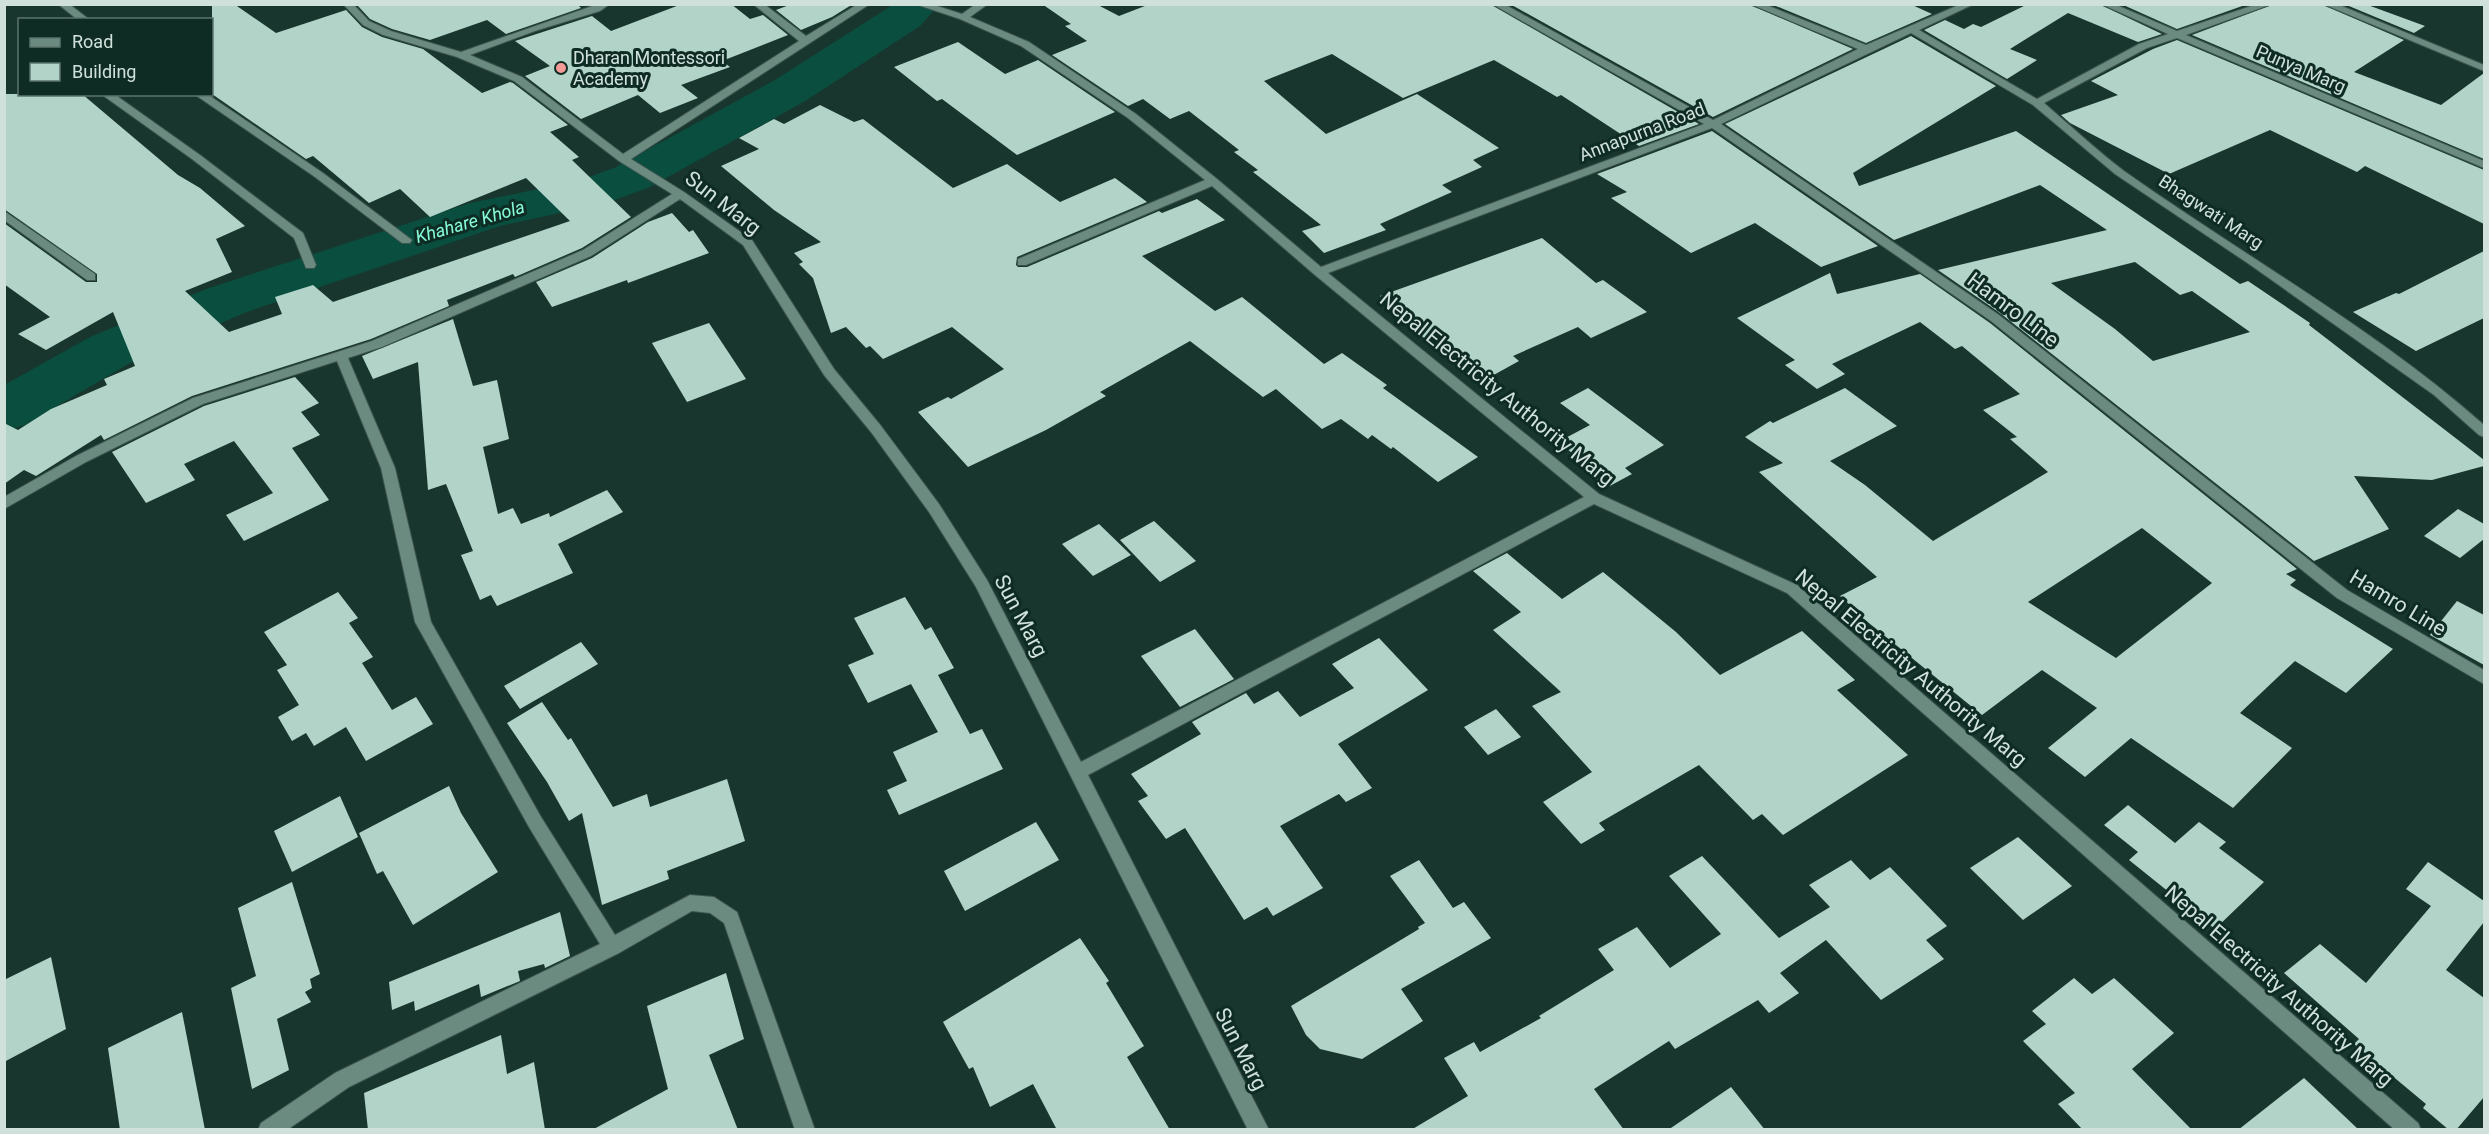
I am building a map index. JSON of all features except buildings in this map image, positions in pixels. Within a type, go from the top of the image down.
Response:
[{"type":"street","points":[[62,4],[82,18]]},
{"type":"street","points":[[347,4],[366,23],[387,33],[461,55],[518,79],[628,162],[806,40],[866,4]]},
{"type":"street","points":[[461,55],[532,28],[597,9],[606,4]]},
{"type":"street","points":[[757,4],[806,40]]},
{"type":"street","name":"Nepal Electricity Authority Marg","points":[[919,4],[963,17],[1025,44],[1132,116],[1213,180],[1319,272],[1594,498],[1792,589],[2411,1130]]},
{"type":"street","points":[[963,17],[984,4]]},
{"type":"street","name":"Hamro Line","points":[[1496,4],[1713,123],[1995,318],[2342,594],[2484,678]]},
{"type":"street","points":[[1754,4],[1866,49]]},
{"type":"street","name":"Annapurna Road","points":[[1319,272],[1713,123],[1866,49],[1970,4]]},
{"type":"street","name":"Punya Marg","points":[[2105,4],[2484,165]]},
{"type":"street","points":[[2037,103],[2143,46],[2268,4]]},
{"type":"street","points":[[2327,4],[2484,68]]},
{"type":"street","name":"Bhagwati Marg","points":[[1912,30],[2037,103],[2118,172],[2253,261],[2439,392],[2484,432]]},
{"type":"street","points":[[109,96],[196,157],[299,236],[310,265]]},
{"type":"street","points":[[202,96],[319,174],[406,240]]},
{"type":"street","name":"Sun Marg","points":[[628,162],[680,194],[748,243],[829,372],[876,429],[934,508],[982,585],[1259,1130]]},
{"type":"street","points":[[1022,262],[1213,180]]},
{"type":"street","points":[[4,504],[81,459],[198,401],[377,344],[587,253],[680,194]]},
{"type":"street","points":[[4,214],[91,277]]},
{"type":"street","points":[[341,356],[388,468],[423,622],[535,822],[612,947]]},
{"type":"street","points":[[1078,772],[1594,498]]},
{"type":"street","points":[[268,1130],[342,1080],[612,947],[690,903],[714,904],[731,918],[805,1130]]},
{"type":"waterway","name":"Khahare Khola","points":[[4,411],[110,350],[225,301],[488,214],[589,193],[631,178],[791,90],[905,17],[920,4]]},
{"type":"place","name":"Dharan Montessori Academy","points":[[561,68]]}]
